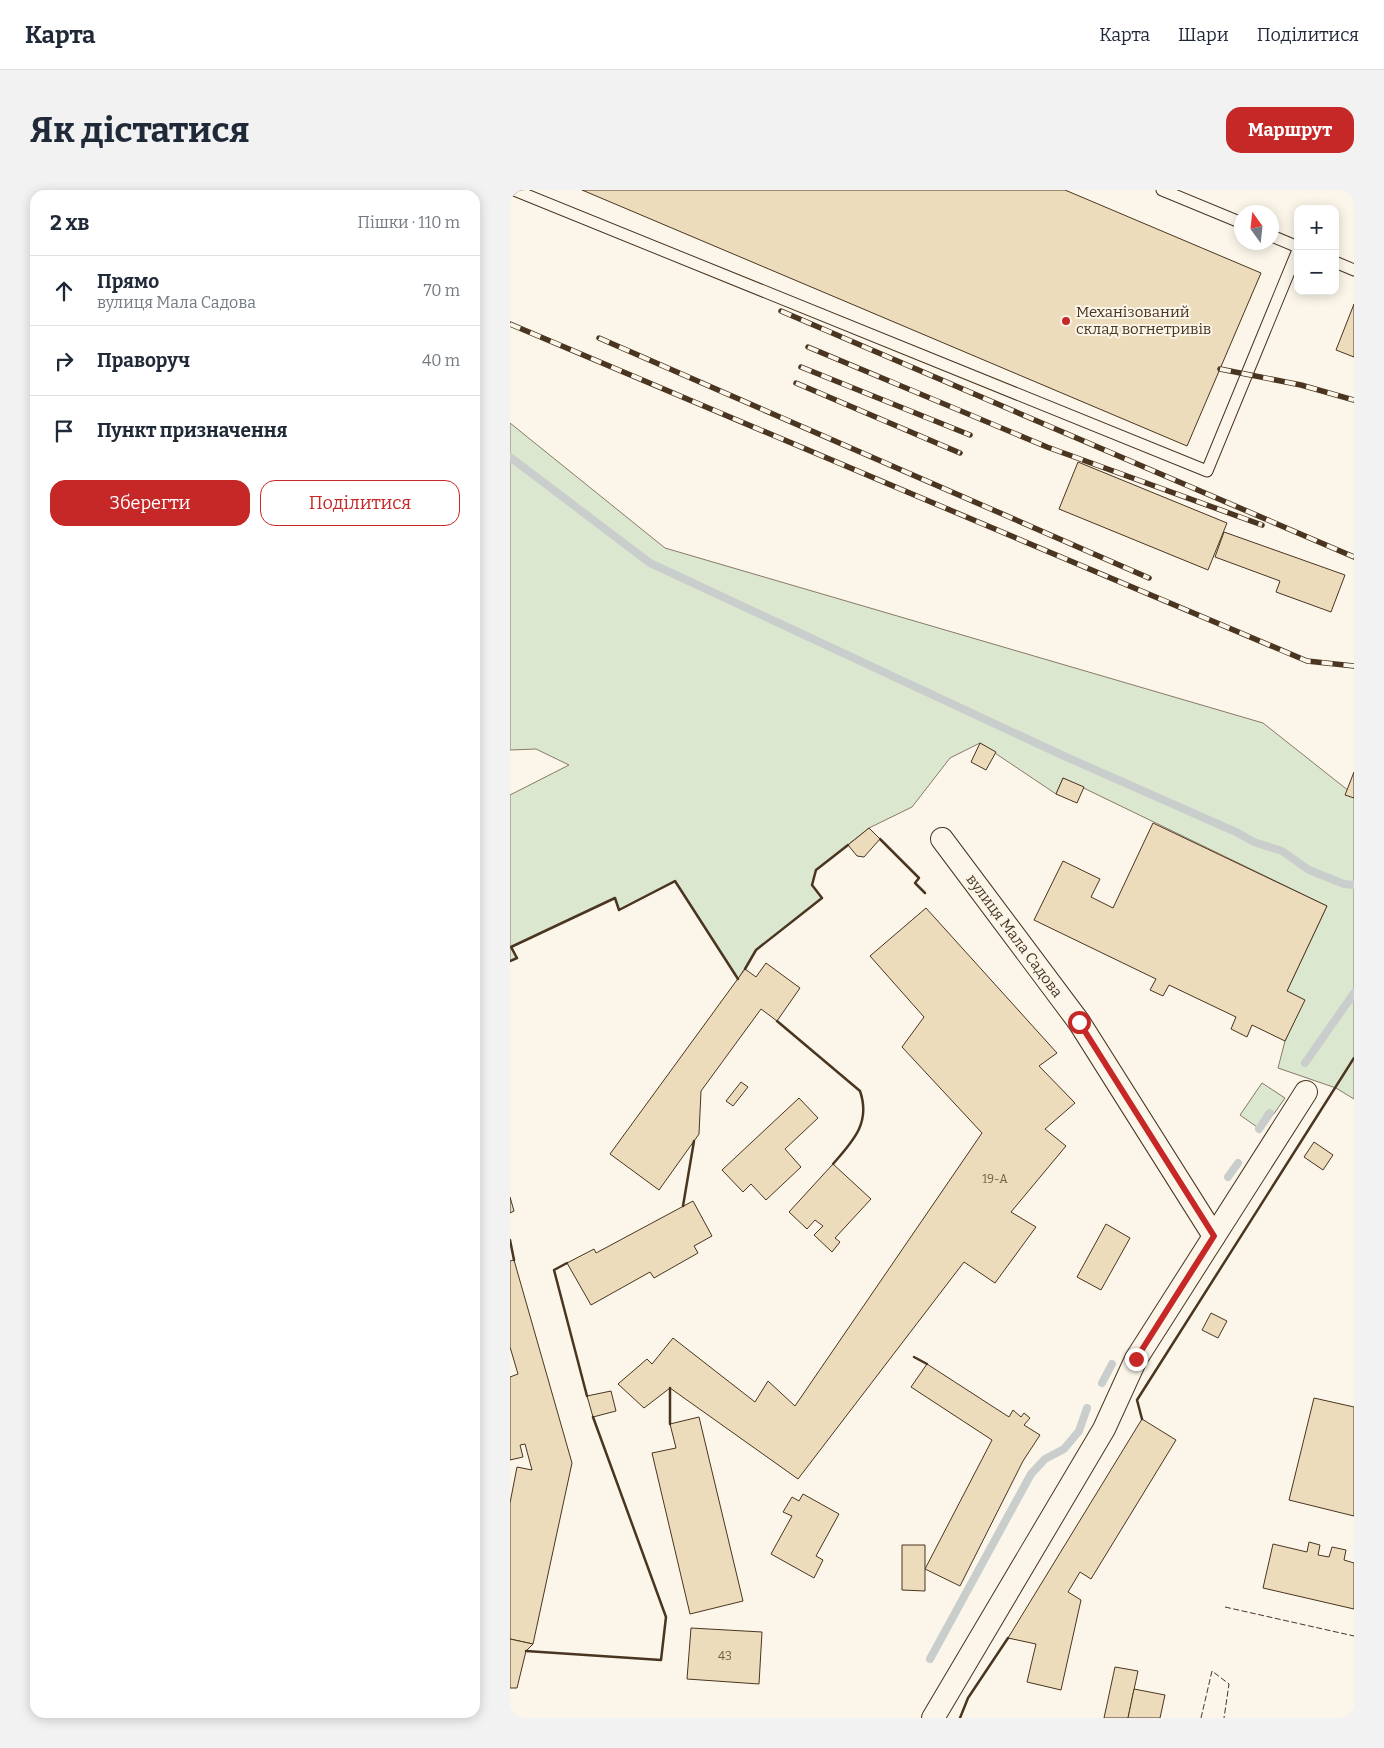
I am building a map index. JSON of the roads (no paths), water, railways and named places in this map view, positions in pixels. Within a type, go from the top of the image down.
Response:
[{"type":"street","name":"вулиця Мала Садова","points":[[942,839],[1079,1022],[1214,1236]]},
{"type":"street","points":[[933,1718],[1104,1429],[1136,1359],[1306,1092]]},
{"type":"lane","points":[[514,190],[1207,471],[1297,250]]},
{"type":"lane","points":[[1162,190],[1234,220]]},
{"type":"lane","points":[[1279,239],[1294,246]]},
{"type":"lane","points":[[1339,264],[1354,270]]},
{"type":"waterway","points":[[510,457],[650,563],[1064,756],[1236,832],[1254,842],[1282,851],[1309,870],[1344,884],[1354,885]]},
{"type":"waterway","points":[[1305,1063],[1354,993]]},
{"type":"waterway","points":[[1259,1129],[1270,1113]]},
{"type":"waterway","points":[[1228,1177],[1238,1163]]},
{"type":"waterway","points":[[1102,1383],[1112,1364]]},
{"type":"waterway","points":[[930,1659],[1031,1474],[1045,1459],[1064,1449],[1079,1431],[1087,1408]]},
{"type":"railway","points":[[781,311],[1354,557]]},
{"type":"railway","points":[[510,324],[1307,661],[1354,666]]},
{"type":"railway","points":[[599,338],[1149,578]]},
{"type":"railway","points":[[808,347],[1047,447],[1262,525]]},
{"type":"railway","points":[[801,367],[970,435]]},
{"type":"railway","points":[[1220,369],[1301,385],[1354,400]]},
{"type":"railway","points":[[796,383],[960,453]]},
{"type":"place","name":"Механізований склад вогнетривів","points":[[1066,321]]}]
